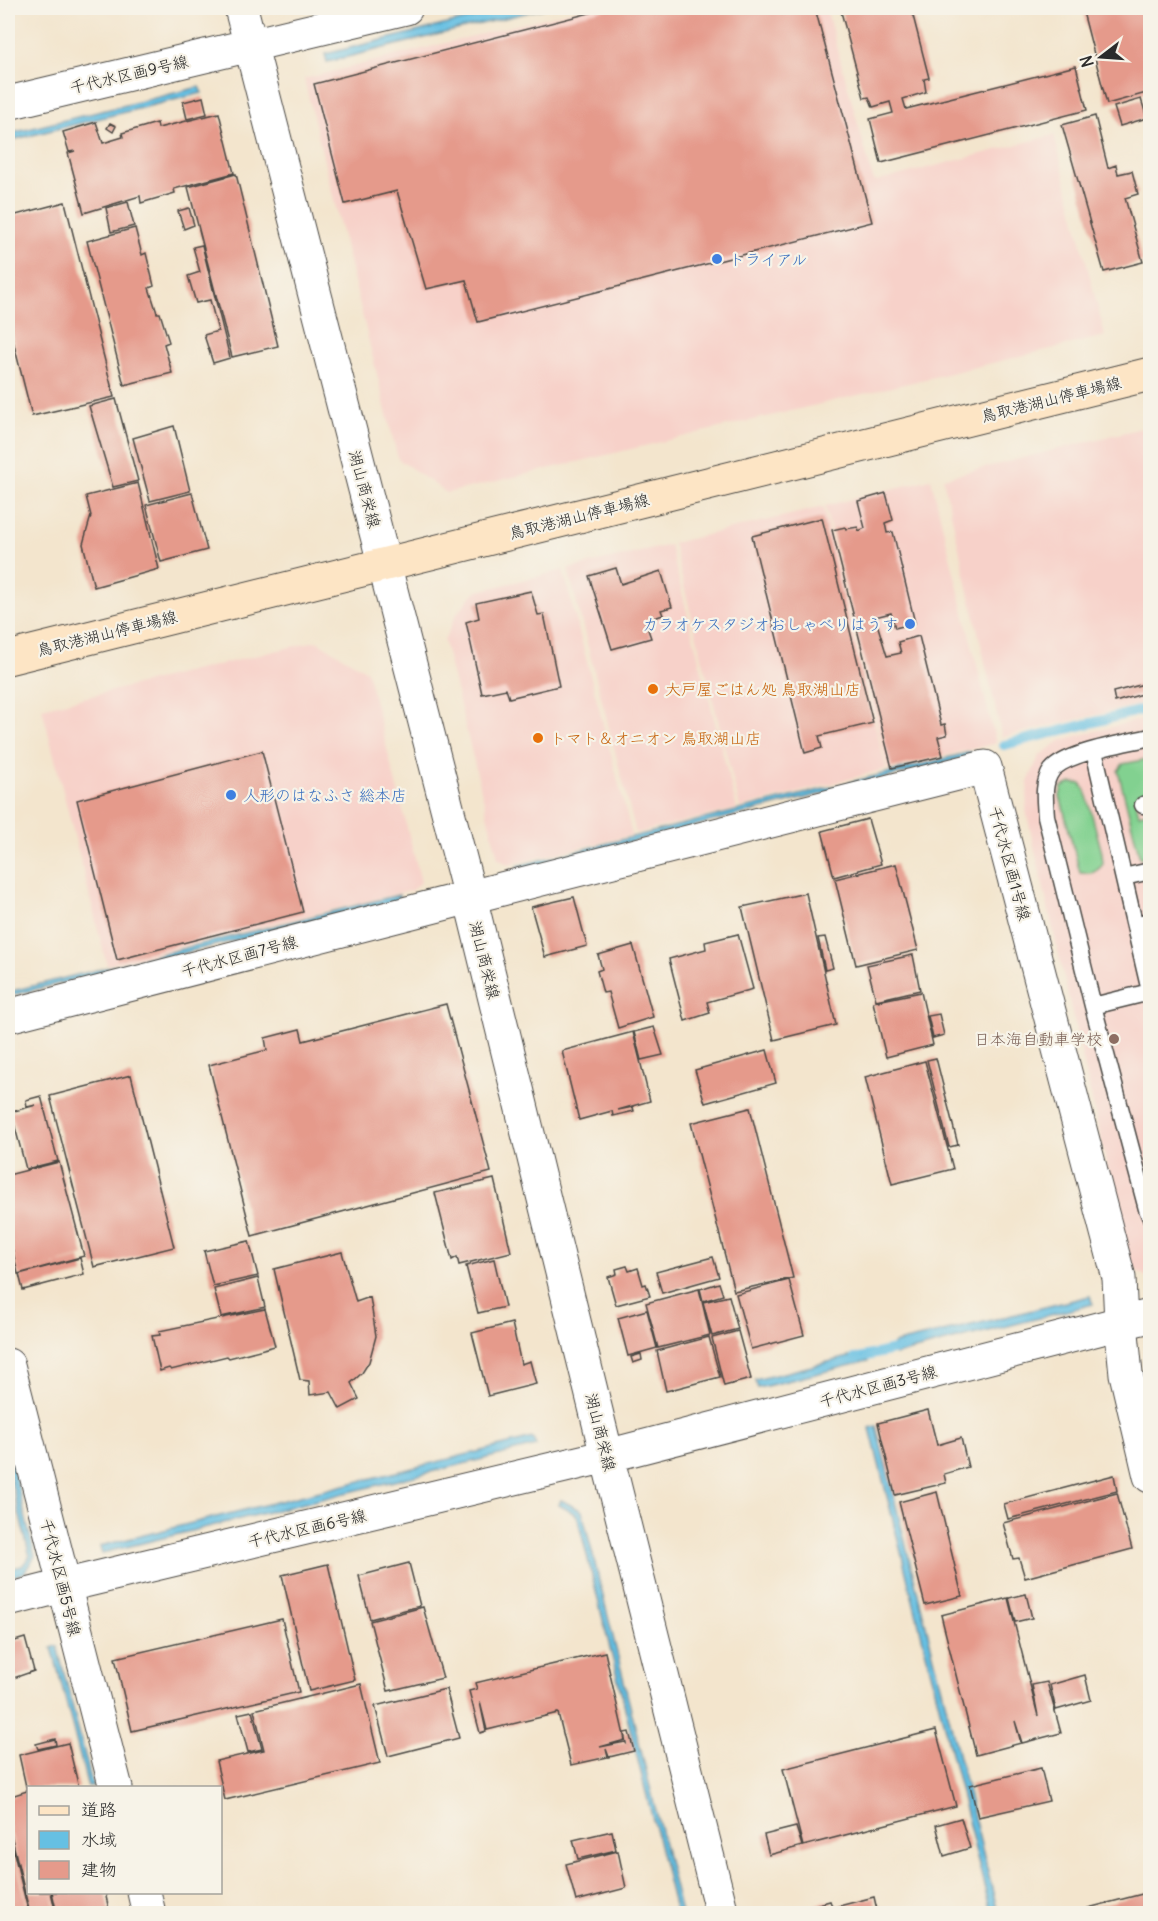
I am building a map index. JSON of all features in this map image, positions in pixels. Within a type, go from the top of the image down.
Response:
[{"type":"main road","name":"鳥取港湖山停車場線","points":[[8,658],[1150,374]]},
{"type":"street","name":"湖山商栄線","points":[[241,8],[470,897],[722,1914]]},
{"type":"street","name":"千代水区画9号線","points":[[8,103],[406,8]]},
{"type":"street","name":"千代水区画1号線","points":[[470,897],[985,767],[1119,1278],[1136,1319],[1126,1374],[1150,1476]]},
{"type":"street","name":"千代水区画7号線","points":[[8,1016],[470,897]]},
{"type":"street","name":"千代水区画3号線","points":[[607,1456],[1136,1319]]},
{"type":"street","name":"千代水区画5号線","points":[[8,1365],[115,1786]]},
{"type":"street","name":"千代水区画6号線","points":[[8,1600],[607,1456]]},
{"type":"street","points":[[144,1894],[149,1914]]},
{"type":"lane","points":[[1150,737],[1061,762],[1051,771],[1046,782],[1044,798],[1093,1006],[1150,1216]]},
{"type":"lane","points":[[1093,1006],[1150,991],[1143,923],[1124,877],[1094,751]]},
{"type":"lane","points":[[1124,877],[1150,871]]},
{"type":"shaded area","name":"トライアル","points":[[584,8],[826,8],[874,182],[1054,135],[1105,336],[447,493],[398,459],[304,79]]},
{"type":"shaded area","points":[[1150,426],[1150,702],[1002,737],[943,478]]},
{"type":"shaded area","name":"カラオケスタジオおしゃべりはうす","points":[[931,479],[996,743],[888,770],[825,506]]},
{"type":"shaded area","points":[[823,507],[886,769],[740,808],[673,543]]},
{"type":"shaded area","name":"大戸屋ごはん処 鳥取湖山店","points":[[670,545],[737,809],[636,833],[568,569]]},
{"type":"shaded area","name":"トマト＆オニオン 鳥取湖山店","points":[[563,570],[632,835],[508,865],[498,858],[444,641],[457,613],[475,592]]},
{"type":"shaded area","name":"人形のはなふさ 総本店","points":[[316,641],[367,671],[421,882],[412,890],[107,965],[42,708]]},
{"type":"shaded area","name":"日本海自動車学校","points":[[1150,717],[1150,1277],[1148,1278],[1130,1266],[1026,811],[1028,782],[1039,756],[1061,740]]},
{"type":"green space","points":[[1148,759],[1150,761],[1150,793],[1135,797],[1139,814],[1150,811],[1150,855],[1140,858],[1118,771],[1123,764]]},
{"type":"green space","points":[[1071,783],[1081,784],[1086,792],[1102,853],[1103,864],[1090,873],[1080,873],[1060,796],[1062,787]]},
{"type":"water","points":[[513,8],[545,8],[327,62],[325,54]]},
{"type":"water","points":[[199,87],[202,93],[8,141],[8,134]]},
{"type":"water","points":[[971,752],[972,756],[519,870],[517,866]]},
{"type":"water","points":[[399,895],[400,900],[8,996],[8,992]]},
{"type":"water","points":[[1090,1296],[1093,1304],[895,1355],[893,1344]]},
{"type":"water","points":[[865,1353],[868,1361],[758,1388],[755,1380]]},
{"type":"water","points":[[876,1426],[998,1913],[991,1913],[870,1428]]},
{"type":"water","points":[[533,1438],[536,1446],[102,1553],[100,1546]]},
{"type":"water","points":[[8,1447],[35,1556],[24,1573],[8,1577],[8,1569],[22,1566],[30,1556],[8,1469]]},
{"type":"water","points":[[561,1500],[582,1511],[681,1913],[676,1913],[577,1515],[559,1505]]},
{"type":"water","points":[[57,1646],[93,1786],[88,1786],[52,1647]]},
{"type":"building","points":[[609,8],[815,8],[872,222],[478,322],[466,280],[426,289],[397,191],[345,204],[314,84]]},
{"type":"building","points":[[840,8],[911,8],[929,78],[924,79],[926,92],[903,99],[906,109],[1076,66],[1087,110],[881,163],[870,119],[893,113],[890,102],[873,107],[869,97],[864,98]]},
{"type":"building","points":[[1082,8],[1150,8],[1150,92],[1107,104]]},
{"type":"building","points":[[203,97],[207,114],[187,119],[183,102]]},
{"type":"building","points":[[1141,99],[1147,118],[1120,126],[1114,107]]},
{"type":"building","points":[[219,113],[234,173],[174,189],[175,193],[141,203],[140,196],[84,213],[68,153],[75,151],[69,152],[63,132],[96,122],[103,143],[123,137],[122,133],[157,123],[158,128]]},
{"type":"building","points":[[1095,116],[1108,168],[1116,165],[1118,174],[1132,171],[1138,194],[1125,198],[1143,262],[1104,272],[1062,125]]},
{"type":"building","points":[[110,123],[116,126],[113,132],[107,128]]},
{"type":"building","points":[[236,174],[278,346],[232,357],[188,187]]},
{"type":"building","points":[[65,202],[114,397],[32,416],[8,321],[8,217]]},
{"type":"building","points":[[128,202],[134,226],[111,232],[106,208]]},
{"type":"building","points":[[189,208],[194,225],[184,229],[178,211]]},
{"type":"building","points":[[135,228],[142,255],[146,253],[154,286],[149,288],[169,342],[164,344],[172,373],[124,385],[87,241]]},
{"type":"building","points":[[202,245],[230,358],[213,363],[204,335],[218,331],[210,300],[196,303],[188,276],[200,272],[193,247]]},
{"type":"building","points":[[11,339],[14,356],[8,358],[8,340]]},
{"type":"building","points":[[116,399],[138,481],[113,487],[89,406]]},
{"type":"building","points":[[174,426],[190,491],[150,501],[133,438]]},
{"type":"building","points":[[138,483],[159,569],[94,587],[83,544],[91,516],[86,496]]},
{"type":"building","points":[[192,493],[207,550],[161,562],[146,505]]},
{"type":"building","points":[[886,493],[893,520],[885,523],[887,533],[893,532],[915,623],[895,628],[891,613],[875,617],[887,656],[901,653],[898,642],[919,636],[941,725],[945,724],[947,735],[938,737],[943,756],[892,768],[832,530],[858,527],[859,531],[865,528],[858,501]]},
{"type":"building","points":[[822,518],[873,723],[819,736],[822,748],[805,753],[752,536]]},
{"type":"building","points":[[616,568],[621,584],[661,571],[672,607],[661,610],[663,615],[645,621],[651,638],[612,649],[589,576]]},
{"type":"building","points":[[531,591],[538,615],[544,614],[559,686],[509,698],[506,689],[482,694],[466,622],[479,618],[476,603]]},
{"type":"building","points":[[1144,684],[1146,693],[1115,702],[1113,692]]},
{"type":"building","points":[[262,751],[303,912],[117,960],[77,800]]},
{"type":"building","points":[[868,819],[881,864],[834,877],[822,831]]},
{"type":"building","points":[[896,864],[918,950],[856,965],[835,879]]},
{"type":"building","points":[[806,893],[836,1025],[774,1040],[742,907]]},
{"type":"building","points":[[574,897],[587,946],[545,957],[531,907]]},
{"type":"building","points":[[738,934],[753,989],[707,1002],[710,1013],[685,1021],[669,959],[706,949],[705,942]]},
{"type":"building","points":[[825,937],[833,968],[825,970],[818,938]]},
{"type":"building","points":[[633,945],[653,1017],[618,1028],[608,992],[603,993],[597,971],[602,969],[598,955]]},
{"type":"building","points":[[913,955],[920,990],[876,1000],[867,965]]},
{"type":"building","points":[[921,992],[933,1045],[886,1057],[873,1002]]},
{"type":"building","points":[[446,1004],[491,1172],[252,1236],[209,1065],[267,1050],[265,1038],[300,1029],[303,1041]]},
{"type":"building","points":[[939,1014],[944,1035],[933,1038],[928,1016]]},
{"type":"building","points":[[654,1027],[663,1055],[641,1060],[634,1032]]},
{"type":"building","points":[[633,1032],[650,1101],[618,1110],[633,1107],[634,1111],[613,1116],[612,1111],[579,1120],[562,1051]]},
{"type":"building","points":[[767,1050],[776,1083],[705,1103],[695,1070]]},
{"type":"building","points":[[936,1058],[958,1145],[949,1147],[927,1060]]},
{"type":"building","points":[[925,1061],[953,1169],[892,1184],[865,1077]]},
{"type":"building","points":[[131,1075],[174,1247],[94,1267],[50,1096]]},
{"type":"building","points":[[41,1096],[58,1161],[26,1169],[11,1112],[36,1105],[27,1107],[26,1100]]},
{"type":"building","points":[[750,1108],[793,1278],[734,1291],[691,1123]]},
{"type":"building","points":[[59,1162],[84,1256],[18,1274],[8,1230],[8,1175]]},
{"type":"building","points":[[494,1179],[511,1252],[459,1265],[457,1257],[452,1260],[435,1193]]},
{"type":"building","points":[[249,1241],[258,1276],[213,1286],[204,1251]]},
{"type":"building","points":[[342,1252],[356,1302],[370,1297],[376,1336],[369,1362],[362,1373],[351,1383],[359,1399],[340,1409],[331,1392],[310,1395],[309,1381],[300,1380],[274,1269]]},
{"type":"building","points":[[713,1257],[719,1277],[662,1293],[656,1272]]},
{"type":"building","points":[[80,1258],[84,1274],[23,1290],[19,1274]]},
{"type":"building","points":[[494,1259],[505,1307],[478,1313],[466,1266]]},
{"type":"building","points":[[627,1266],[629,1271],[638,1268],[643,1285],[646,1284],[650,1296],[616,1305],[608,1277],[617,1274],[616,1269]]},
{"type":"building","points":[[258,1278],[265,1307],[221,1317],[214,1289]]},
{"type":"building","points":[[789,1280],[804,1335],[751,1349],[736,1294]]},
{"type":"building","points":[[719,1283],[723,1295],[703,1301],[700,1289]]},
{"type":"building","points":[[699,1289],[710,1335],[658,1348],[646,1303]]},
{"type":"building","points":[[729,1296],[738,1329],[712,1336],[703,1302]]},
{"type":"building","points":[[265,1309],[275,1346],[229,1358],[227,1356],[160,1371],[152,1336],[160,1335],[159,1331]]},
{"type":"building","points":[[647,1310],[657,1348],[628,1356],[618,1318]]},
{"type":"building","points":[[512,1323],[521,1364],[530,1361],[536,1384],[488,1396],[472,1333]]},
{"type":"building","points":[[738,1331],[751,1379],[724,1386],[712,1338]]},
{"type":"building","points":[[709,1337],[720,1377],[666,1391],[657,1351]]},
{"type":"building","points":[[641,1354],[642,1360],[633,1363],[631,1357]]},
{"type":"building","points":[[928,1410],[937,1445],[961,1438],[968,1467],[944,1474],[946,1483],[895,1495],[878,1423]]},
{"type":"building","points":[[1114,1475],[1117,1491],[1008,1519],[1004,1504]]},
{"type":"building","points":[[937,1492],[962,1596],[925,1605],[899,1502]]},
{"type":"building","points":[[1117,1493],[1132,1549],[1025,1578],[1019,1558],[1013,1559],[1003,1523]]},
{"type":"building","points":[[409,1563],[420,1606],[370,1619],[359,1576]]},
{"type":"building","points":[[328,1564],[355,1680],[309,1691],[282,1575]]},
{"type":"building","points":[[1026,1594],[1032,1618],[1015,1622],[1009,1598]]},
{"type":"building","points":[[1008,1598],[1038,1716],[1032,1685],[1047,1682],[1061,1733],[1022,1743],[1015,1721],[1021,1743],[976,1755],[941,1615]]},
{"type":"building","points":[[423,1607],[443,1678],[388,1691],[370,1621]]},
{"type":"building","points":[[282,1619],[299,1692],[132,1731],[115,1658]]},
{"type":"building","points":[[25,1638],[34,1671],[8,1680],[8,1643]]},
{"type":"building","points":[[605,1652],[625,1740],[600,1747],[626,1743],[624,1733],[629,1732],[634,1751],[609,1757],[606,1749],[608,1757],[571,1765],[558,1713],[487,1730],[480,1702],[486,1731],[480,1733],[469,1691],[477,1689],[475,1683]]},
{"type":"building","points":[[1085,1675],[1091,1700],[1056,1710],[1050,1685]]},
{"type":"building","points":[[361,1684],[380,1763],[225,1800],[216,1761],[264,1750],[254,1710]]},
{"type":"building","points":[[446,1689],[459,1738],[388,1756],[375,1706]]},
{"type":"building","points":[[252,1711],[262,1749],[248,1752],[238,1714]]},
{"type":"building","points":[[936,1730],[956,1806],[803,1846],[783,1769]]},
{"type":"building","points":[[55,1739],[56,1745],[38,1749],[36,1744]]},
{"type":"building","points":[[68,1743],[79,1786],[27,1786],[27,1791],[19,1755]]},
{"type":"building","points":[[1041,1768],[1049,1801],[978,1817],[970,1785]]},
{"type":"building","points":[[27,1791],[27,1894],[51,1894],[56,1914],[30,1914],[8,1822],[8,1797]]},
{"type":"building","points":[[961,1818],[970,1848],[944,1856],[936,1825]]},
{"type":"building","points":[[796,1827],[802,1846],[769,1855],[764,1835]]},
{"type":"building","points":[[8,1829],[29,1914],[8,1914]]},
{"type":"building","points":[[612,1831],[616,1850],[578,1859],[573,1840]]},
{"type":"building","points":[[618,1851],[626,1888],[576,1901],[566,1864]]},
{"type":"building","points":[[1150,1892],[1150,1906],[1121,1914],[1090,1914],[1088,1908]]},
{"type":"building","points":[[52,1894],[105,1894],[110,1914],[57,1914]]},
{"type":"building","points":[[874,1897],[878,1914],[812,1914],[812,1913]]},
{"type":"building","points":[[830,1901],[832,1906],[816,1911],[815,1905]]},
{"type":"building","points":[[1150,1907],[1150,1914],[1129,1914],[1129,1913]]},
{"type":"waterway","points":[[1004,745],[1150,708]]},
{"type":"waterway","points":[[854,1359],[906,1347]]},
{"type":"place","name":"トライアル","points":[[717,259]]},
{"type":"place","name":"カラオケスタジオおしゃべりはうす","points":[[910,624]]},
{"type":"place","name":"大戸屋ごはん処 鳥取湖山店","points":[[653,689]]},
{"type":"place","name":"トマト＆オニオン 鳥取湖山店","points":[[538,738]]},
{"type":"place","name":"人形のはなふさ 総本店","points":[[231,795]]},
{"type":"place","name":"日本海自動車学校","points":[[1114,1039]]}]
